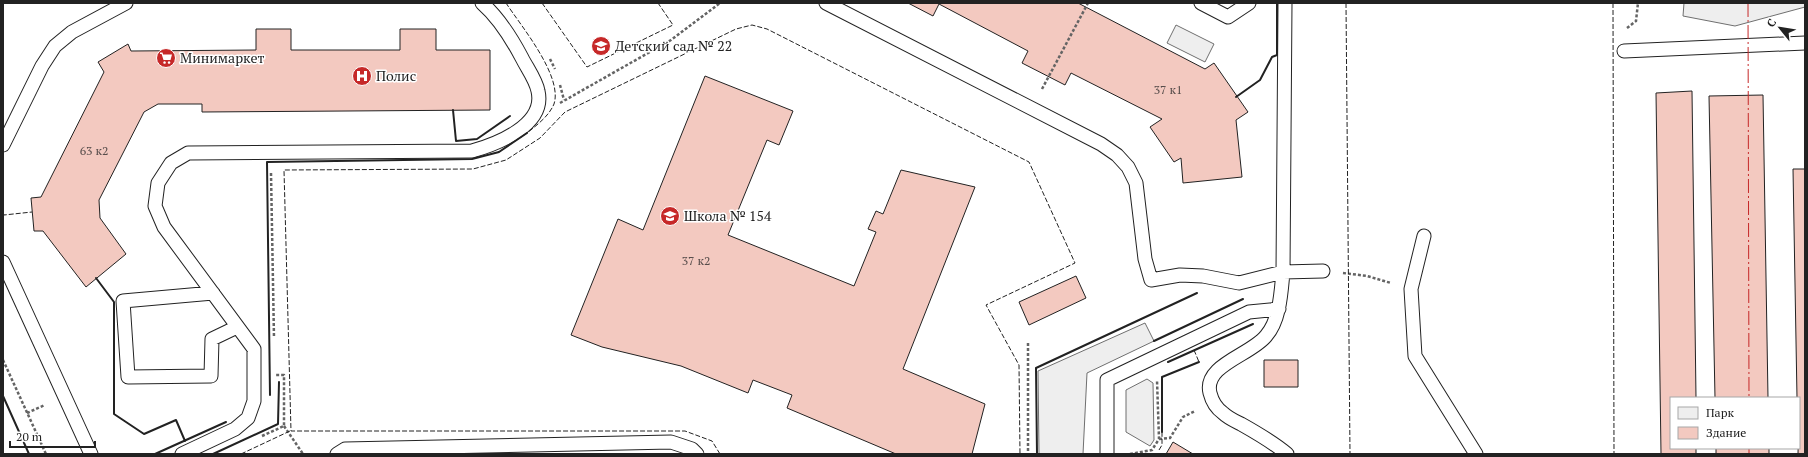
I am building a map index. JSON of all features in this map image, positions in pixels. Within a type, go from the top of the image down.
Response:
[{"type":"lane","points":[[3,145],[42,66],[55,46],[72,32],[126,3]]},
{"type":"lane","points":[[182,454],[235,429],[248,418],[254,401],[254,349],[164,227],[155,206],[158,183],[171,163],[188,153],[472,151],[492,145],[519,130],[531,120],[538,106],[538,91],[517,49],[488,8],[482,3]]},
{"type":"lane","points":[[826,3],[1101,144],[1117,155],[1128,167],[1136,183],[1145,259],[1151,280],[1180,275],[1202,276],[1239,283],[1283,272],[1322,271]]},
{"type":"lane","points":[[1208,5],[1228,17],[1249,3]]},
{"type":"lane","points":[[1285,3],[1283,272],[1279,309],[1266,336],[1248,352],[1225,364],[1214,372],[1209,387],[1213,402],[1223,414],[1275,444],[1287,454]]},
{"type":"lane","points":[[1624,51],[1805,43]]},
{"type":"lane","points":[[1424,236],[1411,289],[1415,356],[1476,454]]},
{"type":"lane","points":[[3,262],[91,454]]},
{"type":"lane","points":[[213,293],[123,301],[128,377],[211,376],[212,339],[237,327]]},
{"type":"lane","points":[[1107,454],[1107,380],[1249,312],[1279,309]]},
{"type":"lane","points":[[337,454],[345,449],[671,442],[692,449],[697,454]]},
{"type":"path","points":[[1031,108],[1088,3]]},
{"type":"path","points":[[1322,271],[1367,276],[1411,289]]},
{"type":"path","points":[[1028,342],[1028,454]]},
{"type":"path","points":[[3,360],[46,454]]},
{"type":"path","points":[[1130,454],[1152,450],[1159,439],[1157,373]]},
{"type":"path","points":[[1159,439],[1170,438],[1183,417]]},
{"type":"path","points":[[284,426],[303,454]]},
{"type":"green space","points":[[1684,3],[1805,3],[1805,7],[1735,26],[1683,16]]},
{"type":"green space","points":[[1176,25],[1214,44],[1205,62],[1167,43]]},
{"type":"green space","points":[[1145,323],[1154,341],[1087,373],[1083,454],[1039,454],[1038,371]]},
{"type":"green space","points":[[1147,379],[1153,383],[1154,440],[1150,446],[1126,432],[1126,390]]},
{"type":"building","points":[[908,3],[1078,3],[1205,69],[1214,63],[1248,112],[1236,120],[1242,177],[1183,183],[1181,158],[1174,162],[1150,127],[1162,119],[1071,73],[1065,85],[1022,63],[1028,51],[939,4],[933,16]]},
{"type":"building","points":[[256,29],[291,29],[291,50],[400,50],[400,29],[436,29],[436,50],[490,50],[490,110],[202,112],[202,104],[158,104],[144,112],[99,200],[100,218],[126,254],[86,287],[43,231],[34,231],[31,198],[41,197],[104,72],[98,62],[128,44],[131,51],[256,50]]},
{"type":"building","points":[[705,76],[793,111],[779,145],[767,140],[728,235],[854,286],[876,232],[868,229],[876,211],[883,214],[901,170],[975,187],[903,369],[985,404],[972,454],[896,454],[787,408],[792,395],[753,380],[748,393],[681,366],[602,347],[571,335],[618,219],[643,230]]},
{"type":"building","points":[[1692,91],[1696,397],[1670,397],[1670,449],[1696,449],[1696,454],[1661,454],[1656,93]]},
{"type":"building","points":[[1763,95],[1768,397],[1715,397],[1709,96]]},
{"type":"building","points":[[1793,169],[1805,169],[1805,454],[1798,454],[1798,449],[1800,449],[1800,397],[1797,397]]},
{"type":"building","points":[[1076,276],[1086,298],[1029,325],[1019,302]]},
{"type":"building","points":[[1264,360],[1298,360],[1298,387],[1264,387]]},
{"type":"building","points":[[1173,442],[1193,454],[1166,454]]},
{"type":"building","points":[[1716,449],[1769,449],[1769,454],[1716,454]]},
{"type":"fence","points":[[506,3],[547,66],[555,93],[552,108],[542,120],[527,133]]},
{"type":"fence","points":[[542,3],[587,67],[673,25],[658,3]]},
{"type":"fence","points":[[1346,3],[1350,454]]},
{"type":"fence","points":[[1613,3],[1614,454]]},
{"type":"fence","points":[[720,454],[712,441],[685,431],[291,431],[284,170],[473,169],[506,160],[540,138],[565,112],[736,29],[752,25],[767,29],[1029,162],[1075,263],[986,305],[1019,365],[1020,454]]},
{"type":"fence","points":[[3,213],[4,215],[32,212]]},
{"type":"fence","points":[[1194,350],[1199,362]]},
{"type":"fence","points":[[241,454],[290,431]]},
{"type":"fence","points":[[1159,450],[1162,445],[1162,432]]},
{"type":"wall","points":[[1236,97],[1260,80],[1272,57],[1277,55],[1277,3]]},
{"type":"wall","points":[[453,110],[456,141],[477,139],[510,116]]},
{"type":"wall","points":[[270,395],[267,162],[472,159],[499,152],[527,133]]},
{"type":"wall","points":[[96,278],[114,302],[114,414],[144,434],[176,420],[185,441]]},
{"type":"wall","points":[[1037,454],[1036,368],[1197,293]]},
{"type":"wall","points":[[1154,341],[1243,299]]},
{"type":"wall","points":[[1168,362],[1253,324]]},
{"type":"wall","points":[[1162,432],[1162,377],[1199,362]]},
{"type":"wall","points":[[213,454],[278,424],[279,382]]},
{"type":"wall","points":[[3,396],[29,454]]},
{"type":"wall","points":[[155,454],[226,422]]},
{"type":"power","points":[[1748,3],[1749,397]]},
{"type":"power","points":[[1749,449],[1749,454]]},
{"type":"place","name":"Детский сад № 22","points":[[601,46]]},
{"type":"place","name":"Минимаркет","points":[[166,58]]},
{"type":"place","name":"Полис","points":[[362,76]]},
{"type":"place","name":"Школа № 154","points":[[670,216]]}]
